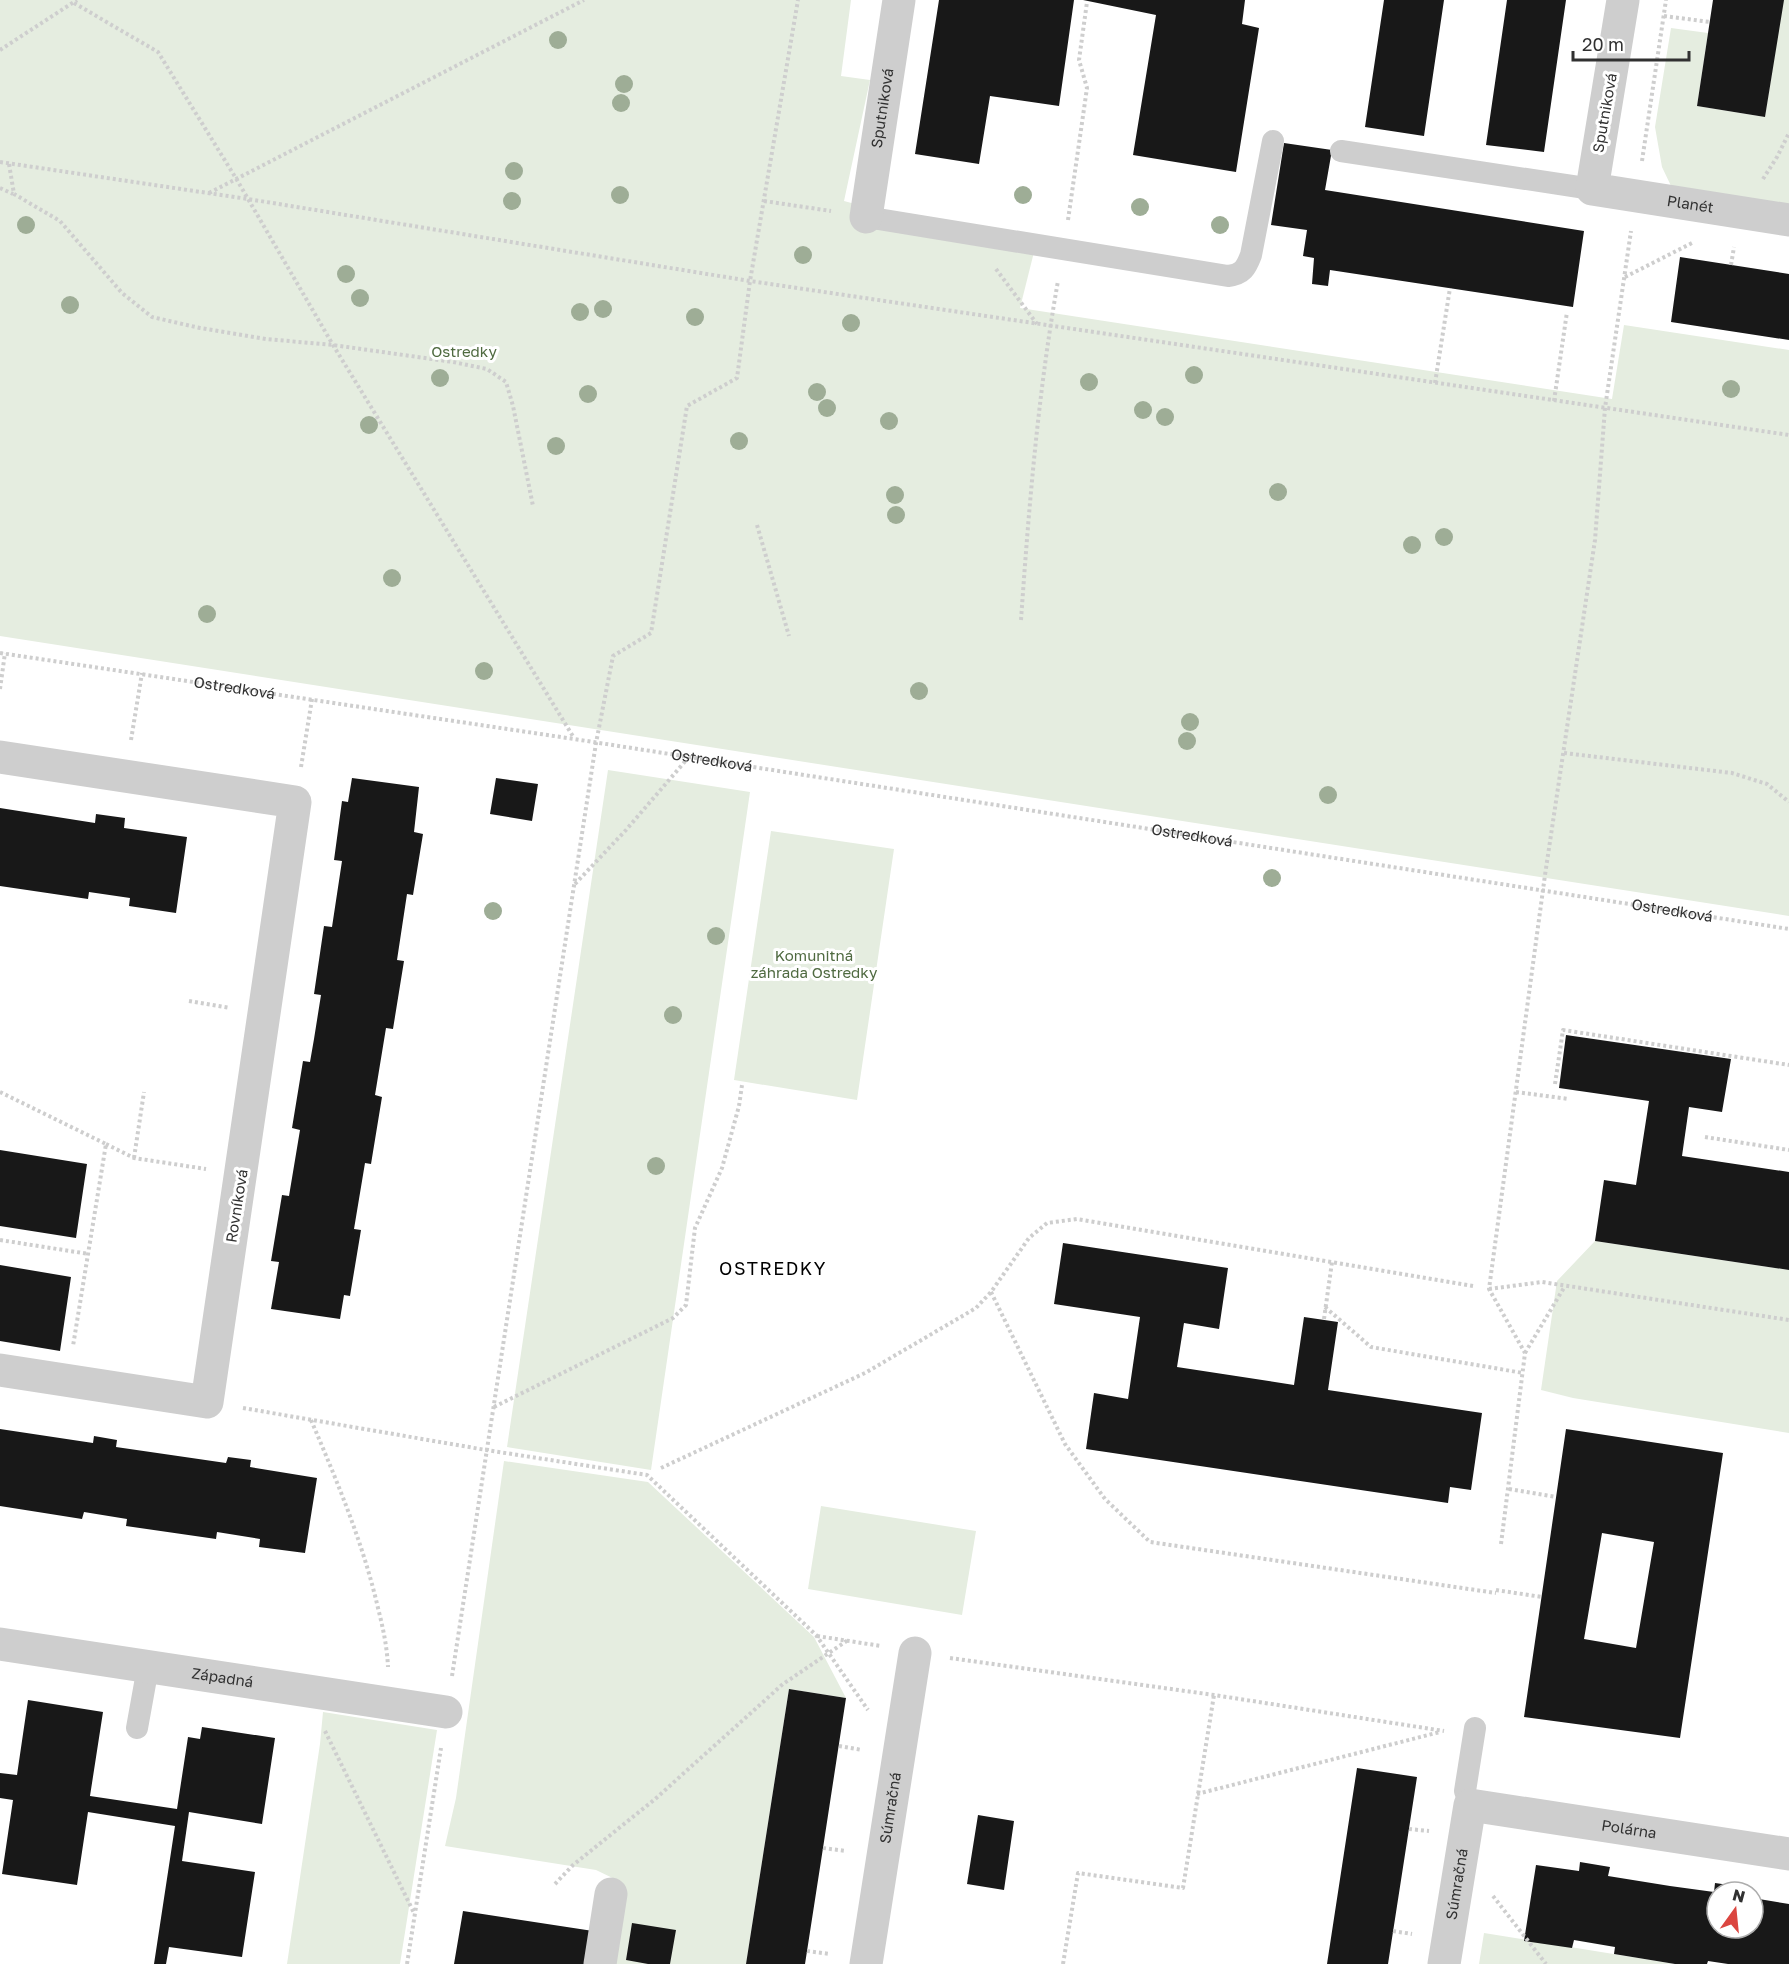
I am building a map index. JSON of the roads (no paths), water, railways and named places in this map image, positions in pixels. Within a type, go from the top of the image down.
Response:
[{"type":"street","name":"Sputniková","points":[[866,217],[899,0]]},
{"type":"street","name":"Sputniková","points":[[1592,189],[1623,0]]},
{"type":"street","name":"Planét","points":[[1592,189],[1789,220]]},
{"type":"street","name":"Rovníková","points":[[0,757],[294,802],[242,1174],[207,1402],[0,1370]]},
{"type":"street","name":"Západná","points":[[0,1644],[446,1712]]},
{"type":"street","name":"Súmračná","points":[[866,1964],[915,1653]]},
{"type":"street","name":"Súmračná","points":[[1444,1964],[1470,1805]]},
{"type":"street","name":"Polárna","points":[[1470,1805],[1789,1854]]},
{"type":"street","points":[[600,1964],[611,1894]]},
{"type":"lane","points":[[866,217],[1228,276],[1239,274],[1246,268],[1251,255],[1273,141]]},
{"type":"lane","points":[[1341,151],[1592,189]]},
{"type":"lane","points":[[137,1728],[148,1667]]},
{"type":"lane","points":[[1470,1805],[1465,1791],[1475,1731]]},
{"type":"district","name":"OSTREDKY","points":[[773,1269]]},
{"type":"park label","name":"Ostredky","points":[[464,352]]},
{"type":"park label","name":"Komunitná záhrada Ostredky","points":[[814,964]]}]
